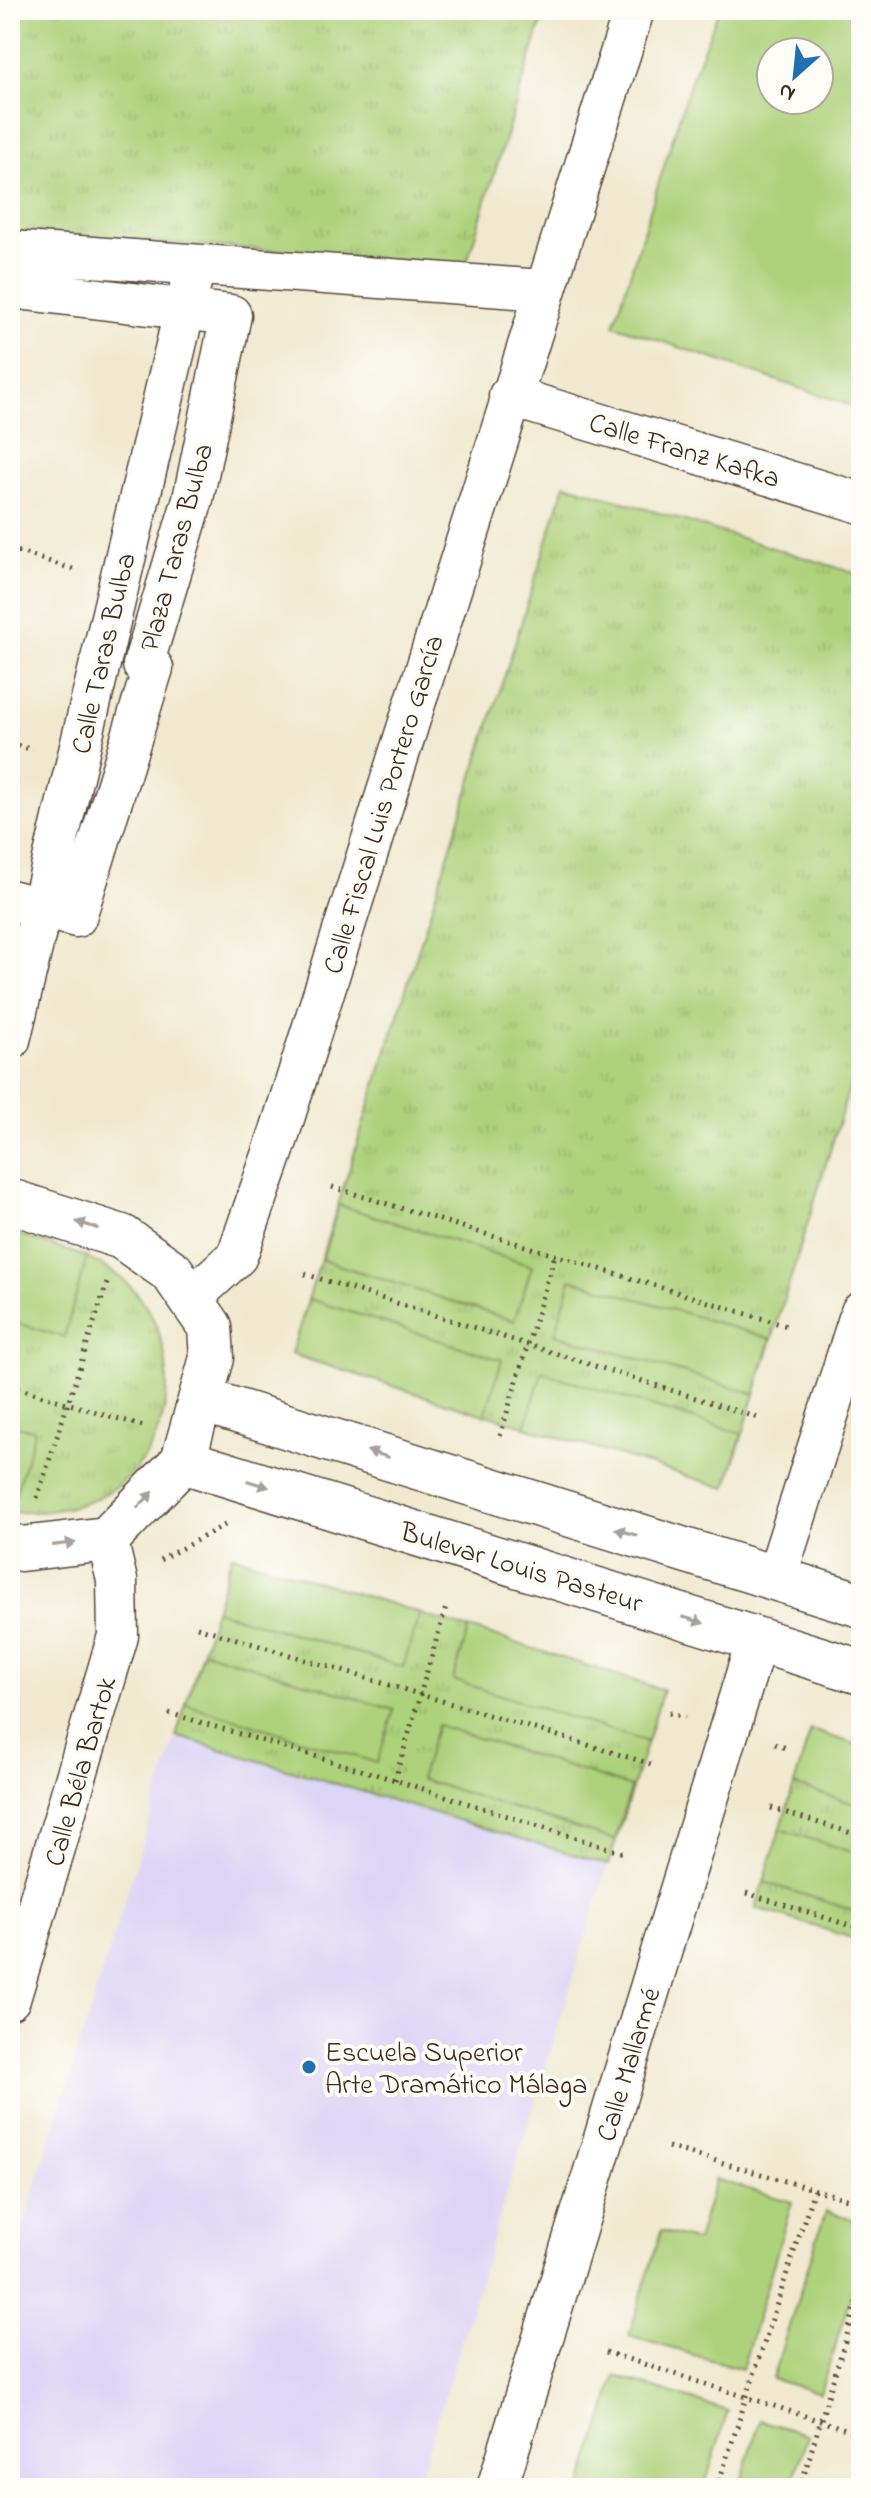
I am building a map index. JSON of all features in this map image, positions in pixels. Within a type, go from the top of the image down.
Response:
[{"type":"street","name":"Calle Fiscal Luis Portero García","points":[[190,1299],[237,1256],[243,1241],[634,10]]},
{"type":"street","points":[[10,251],[543,290]]},
{"type":"street","name":"Calle Taras Bulba","points":[[10,1040],[26,904],[119,584],[195,266]]},
{"type":"street","name":"Plaza Taras Bulba","points":[[10,288],[231,315],[193,499],[143,665],[153,668],[76,917],[26,904]]},
{"type":"street","name":"Calle Franz Kafka","points":[[509,396],[861,503]]},
{"type":"street","points":[[10,1201],[122,1237],[172,1272],[210,1327],[212,1358],[192,1433],[112,1559],[15,1547]]},
{"type":"street","points":[[776,1578],[861,1312]]},
{"type":"street","points":[[192,1433],[776,1578],[861,1605]]},
{"type":"street","name":"Bulevar Louis Pasteur","points":[[192,1433],[757,1639],[861,1672]]},
{"type":"street","name":"Calle Béla Bartok","points":[[10,1999],[118,1636],[112,1559]]},
{"type":"street","name":"Calle Mallarmé","points":[[497,2488],[757,1639]]},
{"type":"path","points":[[10,549],[119,584]]},
{"type":"path","points":[[332,1187],[790,1327]]},
{"type":"path","points":[[15,1547],[68,1403],[122,1237]]},
{"type":"path","points":[[500,1436],[555,1255]]},
{"type":"path","points":[[305,1274],[762,1419]]},
{"type":"path","points":[[10,1386],[192,1433]]},
{"type":"path","points":[[112,1559],[234,1522]]},
{"type":"path","points":[[395,1780],[446,1607]]},
{"type":"path","points":[[197,1627],[654,1765]]},
{"type":"path","points":[[169,1713],[395,1780],[626,1854]]},
{"type":"path","points":[[771,1808],[861,1836]]},
{"type":"path","points":[[746,1893],[861,1929]]},
{"type":"path","points":[[668,2147],[861,2203]]},
{"type":"path","points":[[717,2488],[814,2190]]},
{"type":"path","points":[[800,2488],[861,2289]]},
{"type":"path","points":[[606,2352],[861,2434]]},
{"type":"shaded area","name":"Escuela Superior Arte Dramático Málaga","points":[[176,1736],[608,1865],[416,2488],[10,2488],[10,2268]]},
{"type":"green space","points":[[10,10],[545,10],[466,265],[10,231]]},
{"type":"green space","points":[[719,10],[861,10],[861,409],[614,325],[691,80]]},
{"type":"green space","points":[[565,484],[861,575],[861,1050],[726,1488],[291,1354]]},
{"type":"green space","points":[[339,1205],[532,1266],[514,1321],[322,1260]]},
{"type":"green space","points":[[10,1232],[90,1259],[118,1276],[148,1309],[159,1333],[165,1360],[167,1388],[163,1415],[154,1441],[140,1464],[108,1492],[68,1508],[10,1512]]},
{"type":"green space","points":[[10,1232],[87,1257],[64,1337],[10,1321]]},
{"type":"green space","points":[[571,1279],[771,1339],[755,1394],[555,1334]]},
{"type":"green space","points":[[309,1299],[502,1360],[485,1415],[291,1354]]},
{"type":"green space","points":[[542,1372],[742,1434],[726,1488],[525,1427]]},
{"type":"green space","points":[[10,1424],[35,1431],[10,1512]]},
{"type":"green space","points":[[232,1555],[663,1690],[608,1865],[176,1736]]},
{"type":"green space","points":[[232,1555],[420,1613],[403,1667],[215,1610]]},
{"type":"green space","points":[[469,1628],[663,1690],[647,1742],[453,1680]]},
{"type":"green space","points":[[203,1651],[394,1710],[377,1763],[186,1704]]},
{"type":"green space","points":[[437,1725],[631,1787],[615,1840],[420,1779]]},
{"type":"green space","points":[[811,1730],[861,1746],[861,1941],[756,1908]]},
{"type":"green space","points":[[811,1730],[861,1746],[861,1806],[794,1785]]},
{"type":"green space","points":[[780,1829],[861,1855],[861,1913],[764,1882]]},
{"type":"green space","points":[[715,2179],[792,2202],[742,2369],[629,2336],[661,2231],[697,2241]]},
{"type":"green space","points":[[826,2211],[861,2222],[861,2263],[820,2393],[772,2379]]},
{"type":"green space","points":[[616,2376],[728,2411],[704,2488],[581,2488]]},
{"type":"green space","points":[[760,2420],[808,2435],[791,2488],[739,2488]]},
{"type":"place","name":"Escuela Superior Arte Dramático Málaga","points":[[309,2067]]}]
